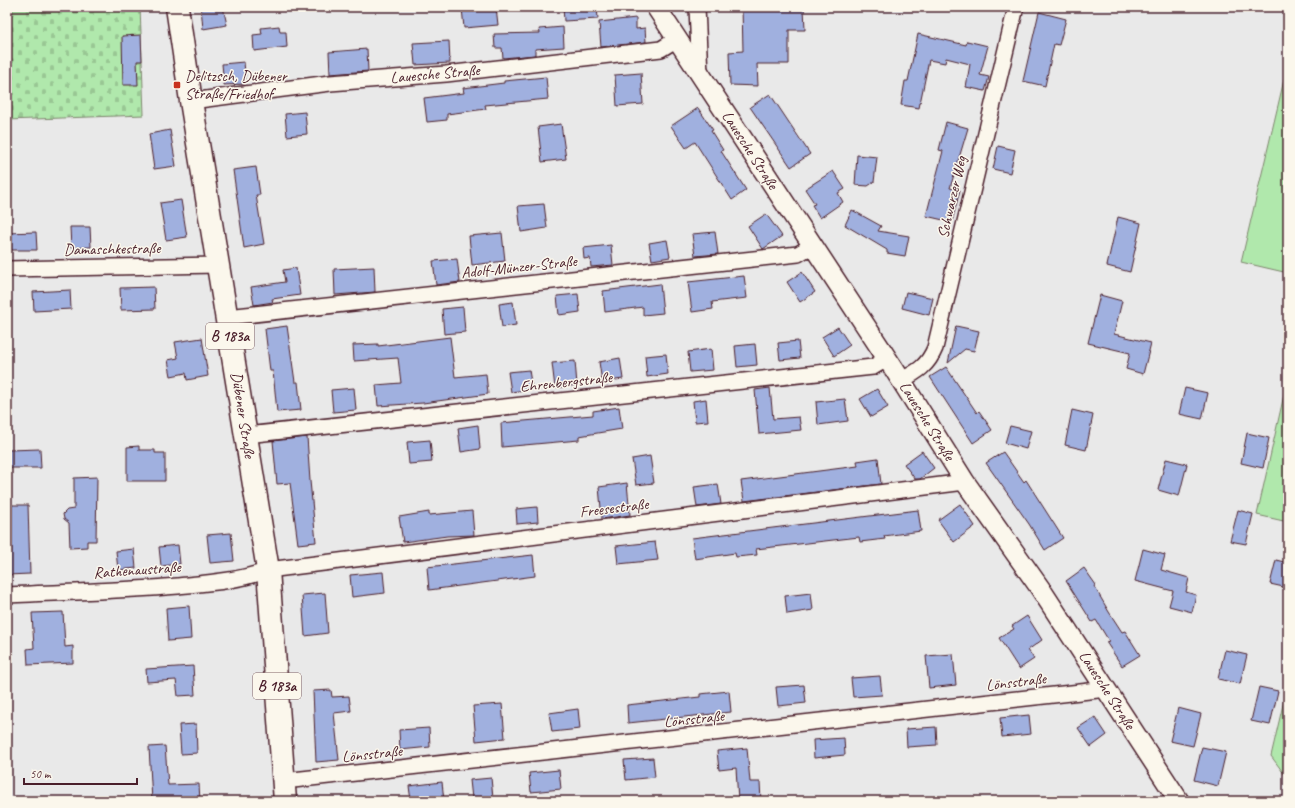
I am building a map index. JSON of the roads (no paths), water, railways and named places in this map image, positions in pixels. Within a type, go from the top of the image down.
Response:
[{"type":"main road","name":"Dübener Straße","points":[[177,7],[268,570],[285,791]]},
{"type":"street","name":"Lauesche Straße","points":[[656,7],[888,358],[965,482],[1040,588],[1180,801]]},
{"type":"street","points":[[697,7],[700,75]]},
{"type":"street","name":"Schwarzer Weg","points":[[901,380],[917,372],[929,361],[935,348],[1016,7]]},
{"type":"street","name":"Lauesche Straße","points":[[191,101],[330,83],[446,74],[661,49],[677,39]]},
{"type":"street","name":"Adolf-Münzer-Straße","points":[[227,318],[798,254],[812,245]]},
{"type":"street","name":"Damaschkestraße","points":[[7,269],[218,265]]},
{"type":"street","name":"Ehrenbergstraße","points":[[246,435],[873,367],[888,358]]},
{"type":"street","name":"Freesestraße","points":[[268,570],[965,482]]},
{"type":"street","name":"Rathenaustraße","points":[[7,595],[151,589],[250,577],[268,570]]},
{"type":"street","name":"Lönsstraße","points":[[285,791],[1107,689]]},
{"type":"place","name":"Delitzsch, Dübener Straße/Friedhof","points":[[177,85]]}]
